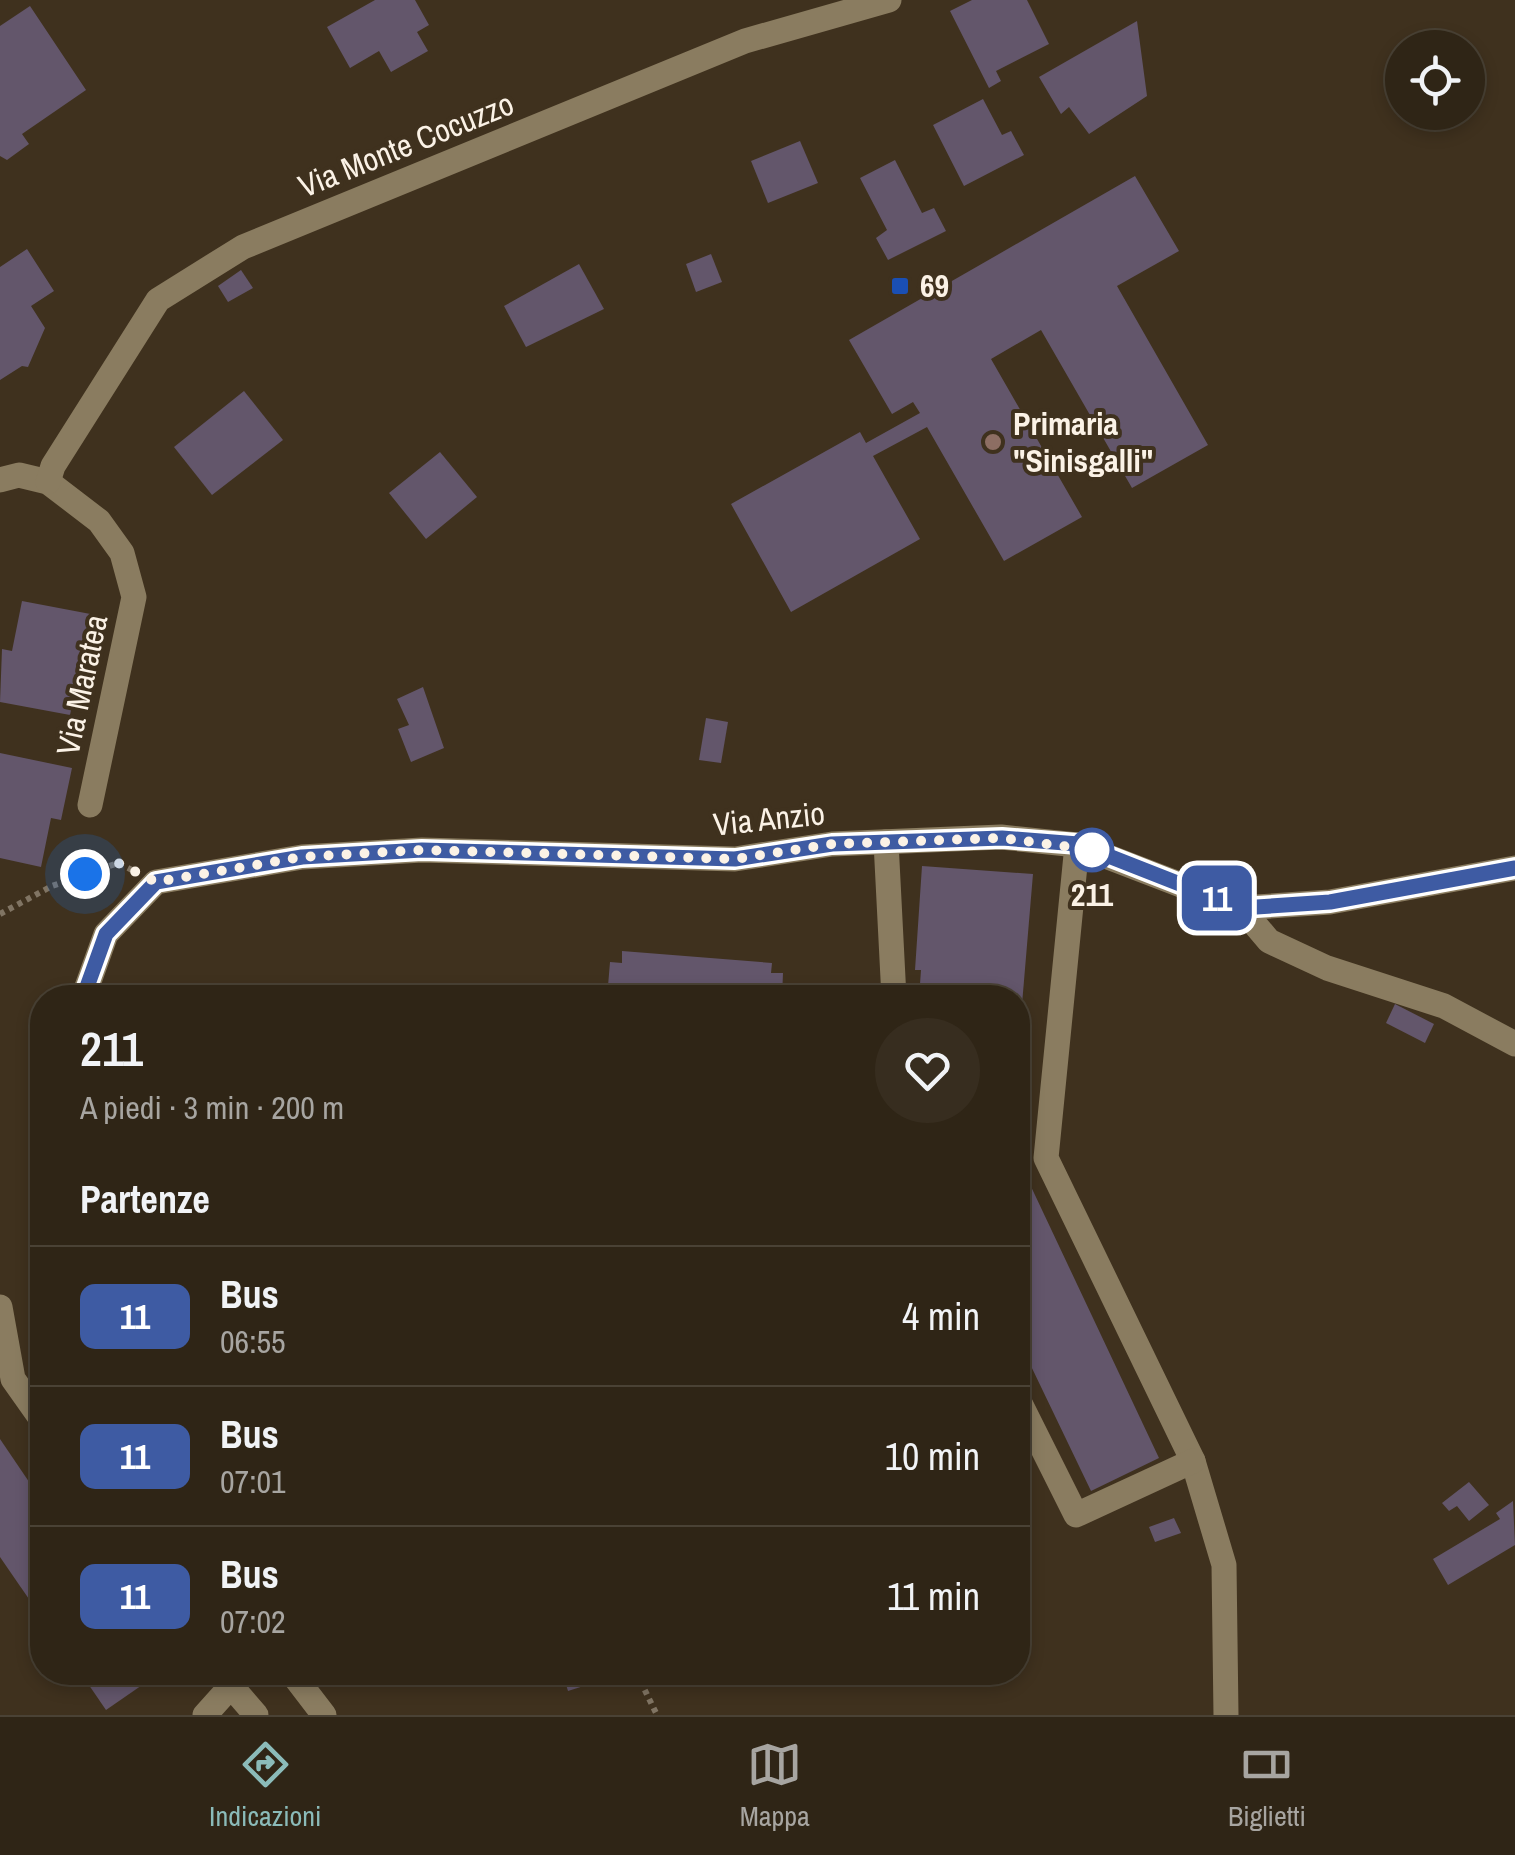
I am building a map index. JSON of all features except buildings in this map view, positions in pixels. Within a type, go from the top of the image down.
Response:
[{"type":"street","name":"Via Monte Cocuzzo","points":[[48,482],[53,466],[158,300],[244,248],[745,41],[889,0]]},
{"type":"street","points":[[0,480],[19,475],[48,482]]},
{"type":"street","name":"Via Maratea","points":[[48,482],[99,521],[122,553],[134,596],[90,805]]},
{"type":"street","name":"Via Anzio","points":[[156,882],[302,857],[422,850],[735,859],[832,844],[1002,838],[1078,844],[1241,908],[1330,902],[1515,868]]},
{"type":"street","points":[[886,842],[893,985]]},
{"type":"street","points":[[1078,844],[1046,1158],[1193,1461],[1224,1564],[1226,1715]]},
{"type":"street","points":[[87,985],[106,934],[156,882]]},
{"type":"street","points":[[1241,908],[1270,941],[1326,968],[1444,1006],[1515,1044]]},
{"type":"street","points":[[0,1307],[5,1364],[30,1403]]},
{"type":"street","points":[[1030,1422],[1076,1515],[1193,1461]]},
{"type":"street","points":[[204,1715],[223,1685]]},
{"type":"street","points":[[230,1685],[256,1715]]},
{"type":"street","points":[[301,1685],[324,1715]]},
{"type":"path","points":[[0,914],[52,886],[118,863],[156,882]]},
{"type":"path","points":[[642,1685],[657,1715]]},
{"type":"bus line","name":"11","points":[[88,985],[106,934],[156,882],[302,857],[422,850],[735,859],[832,844],[1002,838],[1078,844],[1241,908],[1330,902],[1436,886],[1515,868]]},
{"type":"place","name":"69","points":[[900,286]]},
{"type":"place","name":"Primaria \"Sinisgalli\"","points":[[993,442]]},
{"type":"place","name":"211","points":[[1092,850]]},
{"type":"route","points":[[85,874],[118,863],[156,882],[302,857],[422,850],[735,859],[832,844],[1002,838],[1078,844],[1092,850]]}]
